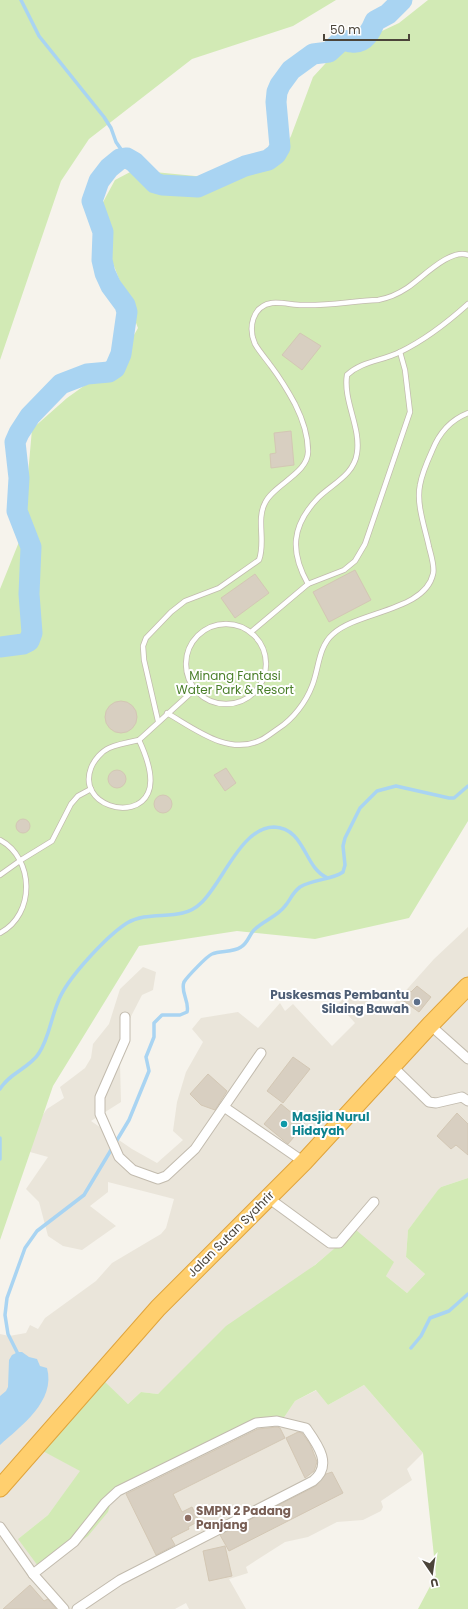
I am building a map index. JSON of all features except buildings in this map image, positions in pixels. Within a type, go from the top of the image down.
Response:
[{"type":"highway","name":"Jalan Sutan Syahrir","points":[[0,1488],[158,1308],[267,1197],[304,1162],[430,1025],[468,987]]},
{"type":"street","points":[[125,1017],[125,1040],[100,1097],[100,1114],[119,1157],[133,1170],[158,1179],[166,1176],[195,1149],[261,1052]]},
{"type":"street","points":[[430,1025],[468,1059]]},
{"type":"street","points":[[392,1066],[429,1102],[436,1103],[462,1097],[468,1102]]},
{"type":"street","points":[[224,1106],[304,1162]]},
{"type":"street","points":[[267,1197],[330,1243],[334,1244],[339,1243],[374,1202]]},
{"type":"street","points":[[33,1574],[74,1542],[105,1503],[118,1491],[256,1423],[277,1421],[306,1428],[323,1460],[324,1468],[321,1475],[313,1481],[120,1580],[77,1609]]},
{"type":"street","points":[[0,1527],[33,1574],[64,1609]]},
{"type":"lane","points":[[158,721],[144,660],[143,646],[146,638],[171,612],[185,601],[219,588],[254,566],[262,553],[262,514],[264,504],[270,496],[301,468],[307,460],[307,438],[296,406],[279,377],[256,345],[252,333],[252,320],[256,312],[262,307],[272,303],[303,305],[378,300],[389,297],[408,287],[448,257],[462,253],[468,255]]},
{"type":"lane","points":[[308,584],[300,570],[296,555],[296,537],[300,524],[318,498],[344,477],[354,463],[357,454],[357,441],[347,396],[347,375],[354,369],[400,352],[450,321],[468,304]]},
{"type":"lane","points":[[250,632],[308,584],[344,570],[355,561],[364,544],[410,412],[405,370],[400,352]]},
{"type":"lane","points":[[167,713],[215,740],[239,746],[261,740],[286,723],[303,704],[312,687],[322,648],[332,634],[345,625],[415,598],[427,587],[434,573],[420,501],[419,486],[423,472],[436,441],[447,426],[468,413]]},
{"type":"lane","points":[[219,624],[236,625],[250,632],[260,642],[266,654],[267,668],[264,681],[256,692],[245,701],[231,705],[217,704],[205,699],[194,690],[187,675],[186,658],[192,643],[203,631],[219,624]]},
{"type":"lane","points":[[139,740],[148,766],[150,780],[148,793],[138,803],[125,808],[111,807],[99,800],[90,789],[88,776],[92,765],[100,754],[109,748],[139,740],[158,721],[194,690]]},
{"type":"lane","points":[[0,875],[52,841],[71,804],[78,796],[90,789]]},
{"type":"lane","points":[[0,840],[7,844],[21,860],[27,878],[26,898],[18,916],[5,930],[0,933]]},
{"type":"shaded area","points":[[468,927],[468,1178],[441,1187],[408,1230],[406,1257],[425,1274],[407,1293],[386,1276],[356,1231],[158,1394],[141,1392],[128,1404],[102,1380],[40,1449],[81,1471],[48,1515],[18,1539],[110,1505],[127,1490],[267,1421],[281,1422],[295,1401],[317,1390],[328,1405],[364,1385],[423,1453],[407,1469],[412,1480],[381,1501],[383,1507],[381,1511],[363,1520],[337,1522],[308,1537],[285,1542],[246,1567],[248,1573],[229,1579],[246,1609],[189,1609],[186,1603],[175,1609],[0,1609],[0,1334],[9,1336],[26,1333],[30,1325],[38,1329],[45,1318],[96,1281],[112,1263],[161,1234],[166,1228],[174,1199],[108,1182],[108,1192],[90,1206],[116,1226],[82,1250],[63,1246],[48,1236],[39,1202],[26,1189],[48,1157],[30,1152],[28,1136],[47,1109],[64,1098],[60,1087],[85,1068],[91,1058],[93,1044],[109,1024],[120,989],[143,967],[156,972],[153,990],[142,995],[124,1030],[120,1064],[121,1102],[91,1121],[132,1149],[157,1163],[183,1140],[173,1131],[177,1102],[186,1072],[203,1042],[192,1029],[201,1018],[238,1012],[258,1028],[280,1003],[285,1011],[293,1004],[332,1046],[355,1023],[338,1004],[353,990],[384,1015],[434,959]]},
{"type":"green space","points":[[0,0],[336,0],[293,26],[192,59],[89,139],[61,181],[0,360]]},
{"type":"green space","name":"Minang Fantasi Water Park & Resort","points":[[428,0],[468,0],[468,821],[409,918],[315,939],[237,931],[139,946],[53,1086],[0,1240],[0,589],[23,532],[32,429],[67,398],[119,361],[138,328],[95,217],[115,180],[134,170],[226,179],[274,168],[291,136],[313,77],[335,53],[399,23]]},
{"type":"green space","points":[[468,1178],[468,1609],[418,1609],[436,1575],[423,1453],[364,1385],[328,1405],[316,1390],[295,1401],[281,1422],[269,1421],[127,1490],[111,1502],[108,1512],[88,1536],[41,1570],[18,1539],[48,1515],[80,1471],[39,1449],[102,1379],[128,1404],[141,1392],[158,1394],[226,1326],[315,1265],[356,1230],[394,1262],[386,1276],[407,1293],[425,1274],[406,1257],[408,1230],[441,1187]]},
{"type":"water","points":[[22,1352],[29,1357],[37,1359],[40,1366],[47,1368],[48,1380],[46,1391],[42,1402],[35,1412],[0,1445],[0,1396],[8,1387],[9,1360],[12,1355]]},
{"type":"waterway","points":[[21,0],[39,36],[104,117],[111,128],[116,142],[127,158]]},
{"type":"waterway","points":[[0,647],[23,644],[29,641],[32,633],[29,594],[31,547],[17,511],[19,478],[15,442],[30,416],[61,384],[87,374],[109,372],[115,368],[121,354],[127,312],[125,305],[111,286],[105,273],[102,260],[103,232],[92,201],[99,181],[109,168],[120,159],[127,158],[134,162],[155,183],[162,185],[198,187],[245,166],[268,160],[276,154],[280,147],[276,102],[277,92],[280,85],[291,70],[313,54],[329,52],[342,40],[351,42],[361,41],[367,36],[375,21],[388,14],[402,0]]},
{"type":"waterway","points":[[17,1352],[8,1334],[5,1315],[7,1298],[25,1248],[37,1231],[84,1195],[129,1120],[149,1071],[146,1057],[154,1037],[154,1023],[162,1015],[180,1015],[187,1012],[188,1008],[183,990],[186,979],[212,954],[238,949],[243,945],[254,930],[282,910],[300,887],[311,882],[339,875],[343,872],[345,865],[343,846],[345,838],[360,808],[377,791],[396,786],[454,798],[468,786]]},
{"type":"waterway","points":[[0,1089],[4,1083],[30,1063],[39,1053],[45,1041],[62,993],[78,970],[98,948],[119,929],[136,919],[184,913],[193,909],[209,894],[242,846],[262,829],[274,827],[284,829],[292,834],[313,865],[326,877]]},
{"type":"waterway","points":[[0,1138],[0,1159]]},
{"type":"waterway","points":[[411,1348],[421,1336],[430,1318],[449,1311],[468,1294]]},
{"type":"place","name":"Puskesmas Pembantu Silaing Bawah","points":[[417,1002]]},
{"type":"place","name":"Masjid Nurul Hidayah","points":[[284,1124]]},
{"type":"place","name":"SMPN 2 Padang Panjang","points":[[188,1518]]}]
